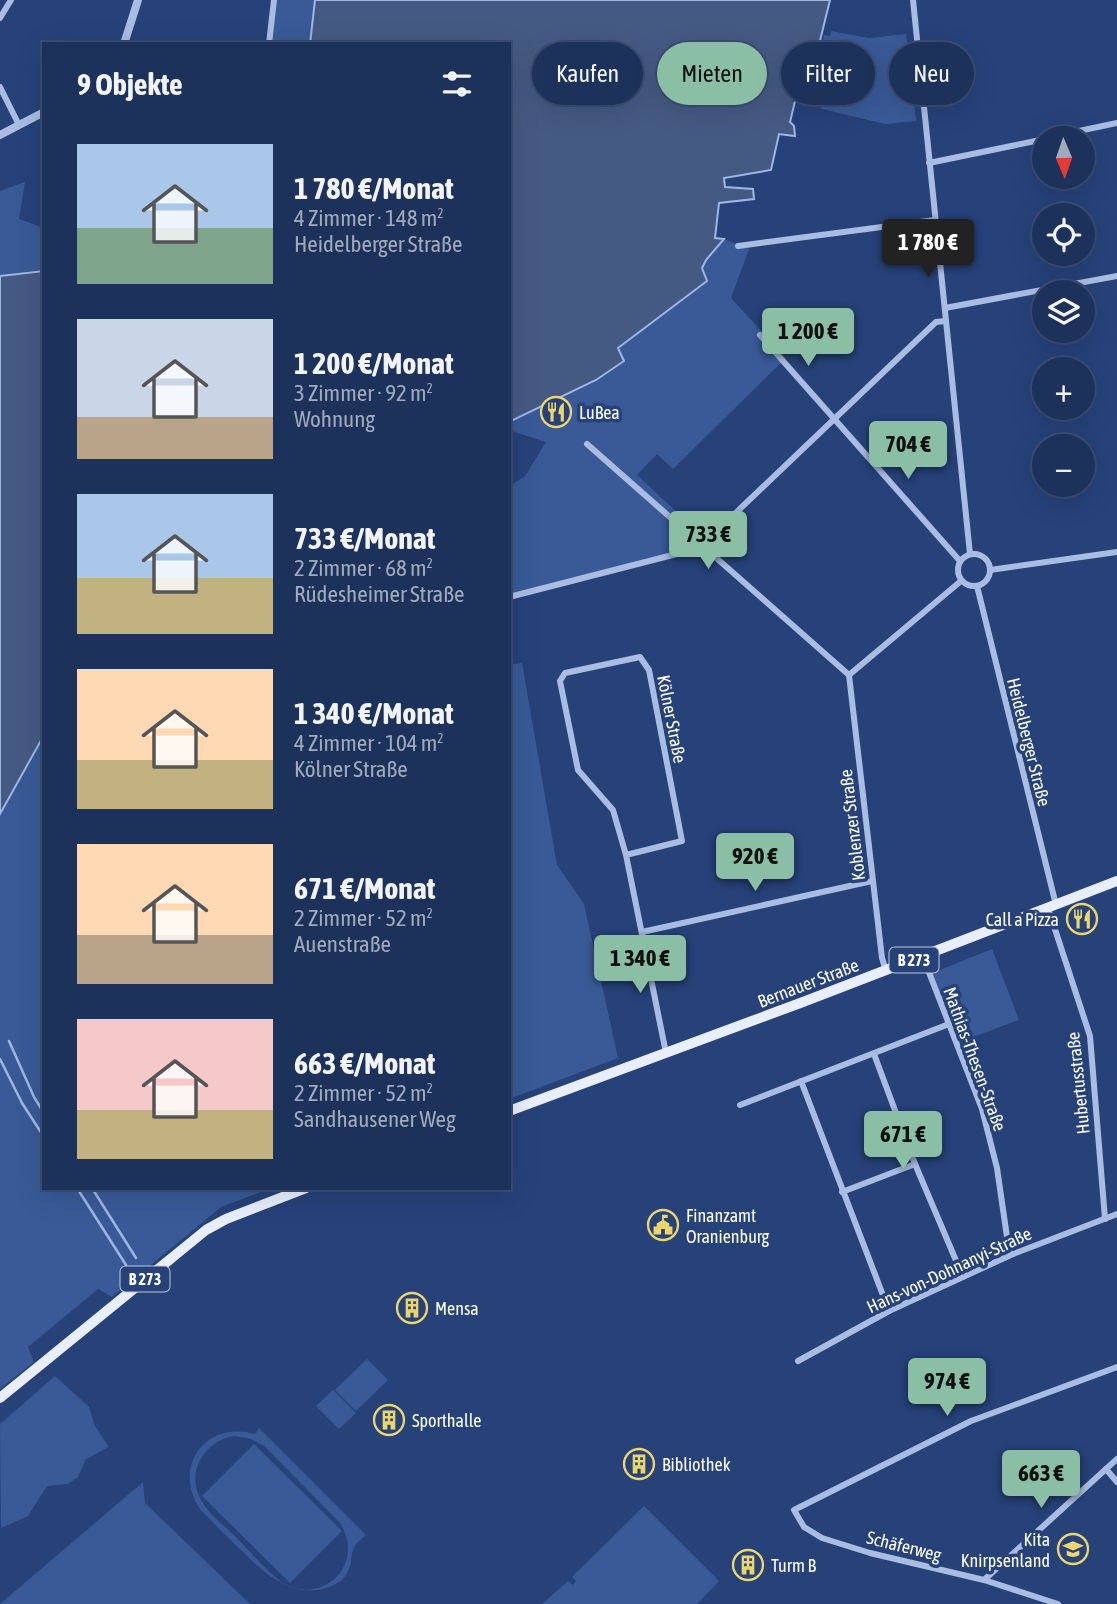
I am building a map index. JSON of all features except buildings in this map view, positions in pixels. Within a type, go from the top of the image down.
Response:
[{"type":"main road","name":"Bernauer Straße","points":[[511,1110],[886,971],[1117,881]]},
{"type":"main road","name":"B 273","points":[[0,1398],[206,1230],[226,1219],[301,1190]]},
{"type":"street","points":[[0,18],[12,0]]},
{"type":"street","points":[[125,42],[138,0]]},
{"type":"street","points":[[269,42],[274,0]]},
{"type":"street","points":[[913,0],[970,554]]},
{"type":"street","points":[[0,87],[19,125]]},
{"type":"street","points":[[0,135],[42,113]]},
{"type":"street","points":[[1096,127],[1117,123]]},
{"type":"street","points":[[929,163],[1032,141]]},
{"type":"street","points":[[738,246],[935,219]]},
{"type":"street","points":[[945,309],[1117,276]]},
{"type":"street","points":[[511,596],[701,546],[936,322],[946,321]]},
{"type":"street","points":[[760,335],[960,561]]},
{"type":"street","points":[[587,444],[849,676],[961,581]]},
{"type":"street","points":[[990,570],[1117,552]]},
{"type":"street","points":[[970,554],[981,555],[990,570],[988,579],[977,586],[969,586],[961,581],[957,571],[960,561],[970,554]]},
{"type":"street","name":"Heidelberger Straße","points":[[977,586],[1052,906]]},
{"type":"street","name":"Kölner Straße","points":[[626,855],[682,841],[649,670],[640,657],[565,673],[560,681],[578,770],[613,810],[626,855],[666,1052]]},
{"type":"street","name":"Koblenzer Straße","points":[[849,676],[881,958],[886,971]]},
{"type":"street","points":[[642,932],[872,881]]},
{"type":"street","name":"Hubertusstraße","points":[[1052,906],[1090,1036],[1105,1219]]},
{"type":"street","name":"Mathias-Thesen-Straße","points":[[923,957],[982,1109],[998,1168],[1007,1237],[1013,1254]]},
{"type":"street","points":[[740,1105],[950,1024]]},
{"type":"street","points":[[874,1054],[915,1164],[963,1277]]},
{"type":"street","points":[[801,1081],[889,1311]]},
{"type":"street","points":[[842,1192],[915,1164]]},
{"type":"street","name":"Hans-von-Dohnanyi-Straße","points":[[798,1361],[889,1311],[1013,1254],[1117,1214]]},
{"type":"street","name":"Schäferweg","points":[[1058,1604],[984,1580],[870,1553],[822,1538],[804,1527],[794,1510],[971,1421],[1117,1367]]},
{"type":"street","points":[[984,1580],[1117,1460]]},
{"type":"street","points":[[1106,1469],[1117,1482]]},
{"type":"shaded area","points":[[276,0],[315,0],[310,42],[268,42]]},
{"type":"shaded area","points":[[315,0],[830,0],[820,42],[781,42],[781,105],[794,105],[790,122],[794,126],[795,136],[779,134],[771,170],[724,178],[725,187],[753,189],[754,199],[719,203],[715,238],[724,239],[702,268],[707,281],[618,348],[624,361],[596,380],[511,421],[511,42],[310,42]]},
{"type":"shaded area","points":[[831,31],[869,38],[906,34],[907,42],[889,42],[889,105],[914,105],[916,121],[885,124],[822,109],[818,105],[875,105],[875,42],[822,42],[824,35],[830,36]]},
{"type":"shaded area","points":[[25,182],[19,219],[42,227],[42,271],[0,276],[0,191]]},
{"type":"shaded area","points":[[724,239],[749,249],[731,298],[786,358],[673,469],[657,454],[637,475],[709,542],[696,549],[511,596],[511,486],[525,476],[546,442],[511,431],[511,421],[596,380],[623,361],[618,348],[706,281],[702,268]]},
{"type":"shaded area","points":[[42,271],[42,739],[0,814],[0,276]]},
{"type":"shaded area","points":[[522,663],[557,865],[584,904],[618,1058],[511,1098],[511,665]]},
{"type":"shaded area","points":[[42,739],[42,1190],[266,1190],[221,1207],[112,1297],[98,1289],[28,1347],[34,1362],[0,1389],[0,814]]},
{"type":"shaded area","points":[[992,949],[1019,1020],[957,1043],[930,974]]},
{"type":"shaded area","points":[[367,1359],[388,1380],[356,1411],[335,1390]]},
{"type":"shaded area","points":[[55,1376],[89,1407],[95,1426],[109,1447],[86,1459],[78,1477],[68,1484],[47,1486],[28,1516],[1,1528],[0,1424]]},
{"type":"shaded area","points":[[333,1390],[356,1413],[339,1429],[316,1406]]},
{"type":"shaded area","points":[[259,1428],[366,1535],[354,1547],[350,1568],[341,1581],[327,1588],[306,1590],[329,1583],[342,1570],[347,1559],[346,1535],[341,1524],[264,1446],[251,1439],[235,1436],[224,1439],[207,1451],[197,1469],[197,1489],[201,1500],[213,1516],[274,1576],[292,1587],[278,1581],[256,1565],[200,1509],[192,1493],[192,1463],[198,1450],[221,1434],[237,1431],[255,1434]]},
{"type":"shaded area","points":[[254,1444],[342,1531],[290,1583],[202,1496]]},
{"type":"shaded area","points":[[143,1482],[145,1503],[250,1604],[0,1604]]},
{"type":"shaded area","points":[[644,1506],[719,1581],[697,1604],[542,1604],[568,1581],[573,1585],[576,1581],[572,1577]]},
{"type":"waterway","points":[[9,1041],[42,1110]]},
{"type":"waterway","points":[[0,1059],[22,1103],[42,1134]]},
{"type":"waterway","points":[[78,1190],[126,1265]]},
{"type":"waterway","points":[[93,1190],[136,1258]]},
{"type":"place","name":"LuBea","points":[[556,412]]},
{"type":"place","name":"Call a Pizza","points":[[1082,919]]},
{"type":"place","name":"Finanzamt Oranienburg","points":[[663,1225]]},
{"type":"place","name":"Mensa","points":[[412,1308]]},
{"type":"place","name":"Sporthalle","points":[[389,1420]]},
{"type":"place","name":"Bibliothek","points":[[639,1464]]},
{"type":"place","name":"Kita Knirpsenland","points":[[1073,1549]]},
{"type":"place","name":"Turm B","points":[[748,1565]]}]
